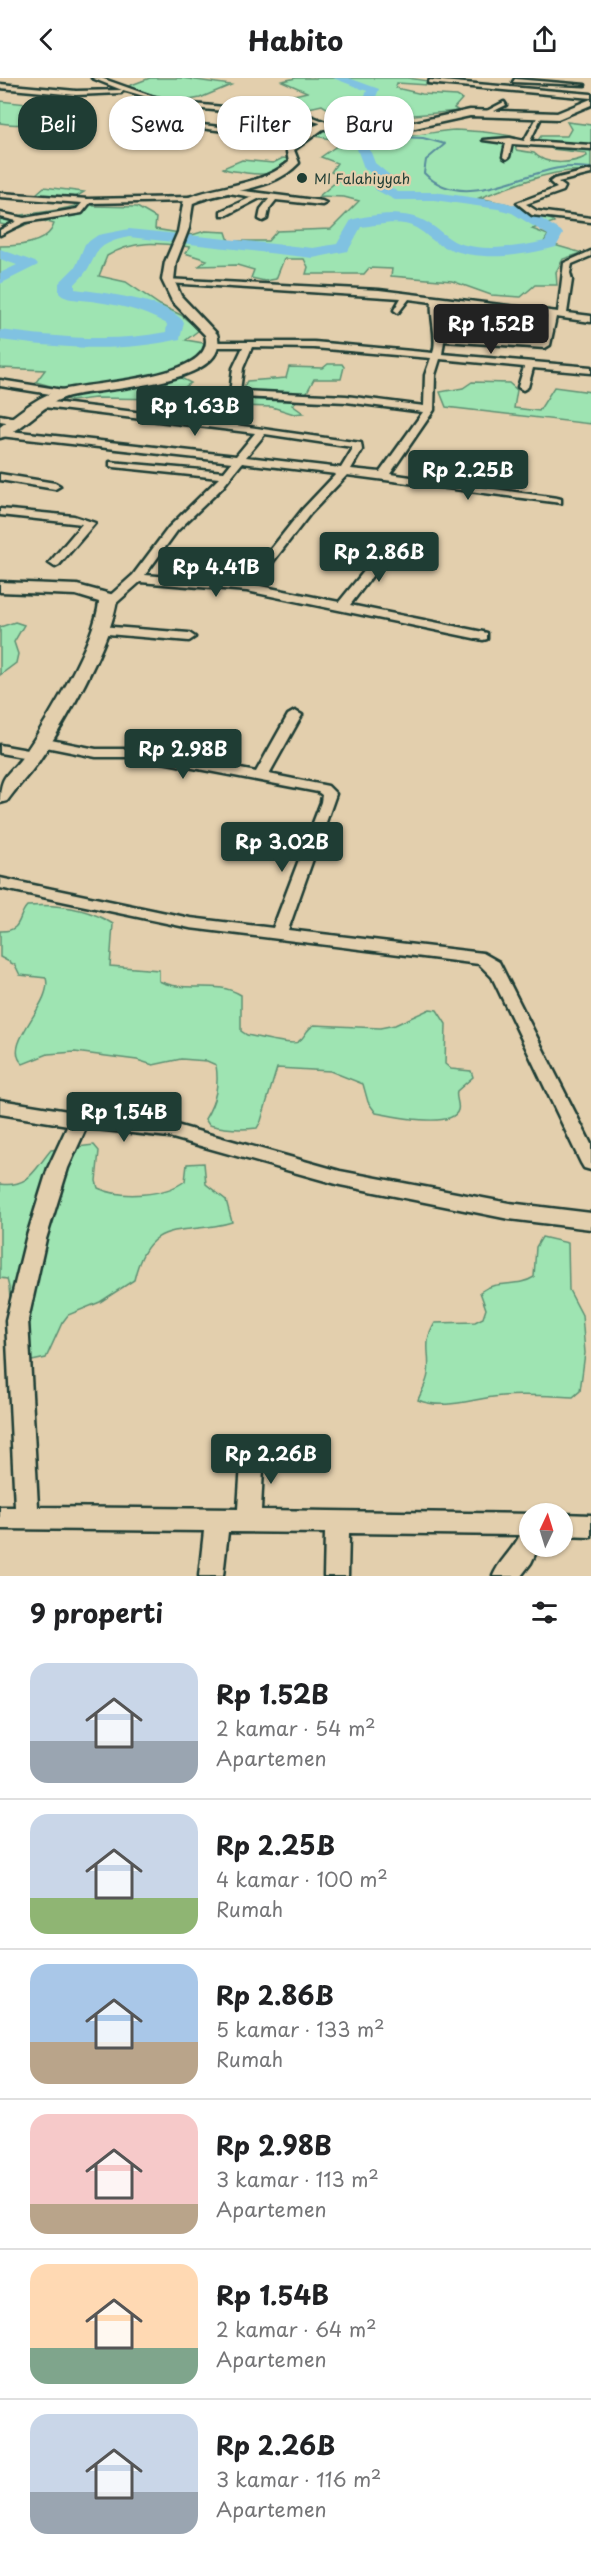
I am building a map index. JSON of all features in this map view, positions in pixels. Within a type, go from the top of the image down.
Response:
[{"type":"main road","points":[[312,132],[322,126],[419,125],[460,114],[561,115],[579,105],[591,102]]},
{"type":"main road","points":[[0,433],[63,393],[142,381],[180,372],[206,358],[212,344],[210,331],[183,308],[168,281],[190,199],[261,183],[288,168],[294,160],[289,150]]},
{"type":"main road","points":[[0,587],[93,593],[108,598],[109,603],[100,630],[38,748],[0,797]]},
{"type":"street","points":[[95,78],[168,102],[208,109],[308,117],[323,122],[322,126]]},
{"type":"street","points":[[515,81],[591,86]]},
{"type":"street","points":[[430,82],[591,96]]},
{"type":"street","points":[[2,85],[76,93],[130,91]]},
{"type":"street","points":[[486,113],[504,104]]},
{"type":"street","points":[[527,141],[538,116]]},
{"type":"street","points":[[486,140],[591,147]]},
{"type":"street","points":[[506,158],[510,140]]},
{"type":"street","points":[[591,172],[556,180],[554,182],[561,187],[560,189],[521,204],[535,213],[591,220]]},
{"type":"street","points":[[232,191],[322,203]]},
{"type":"street","points":[[0,195],[88,201],[190,199]]},
{"type":"street","points":[[224,213],[259,196]]},
{"type":"street","points":[[263,219],[267,207],[275,197]]},
{"type":"street","points":[[19,206],[33,199]]},
{"type":"street","points":[[0,215],[24,220],[79,212],[88,201]]},
{"type":"street","points":[[242,204],[267,207]]},
{"type":"street","points":[[0,233],[24,220]]},
{"type":"street","points":[[439,338],[545,345],[568,280],[566,273],[568,263],[588,255]]},
{"type":"street","points":[[168,281],[234,283],[407,296],[591,319]]},
{"type":"street","points":[[398,310],[407,296]]},
{"type":"street","points":[[383,476],[429,410],[428,392],[440,346],[435,313],[436,301]]},
{"type":"street","points":[[377,351],[384,338]]},
{"type":"street","points":[[212,344],[314,345],[591,370]]},
{"type":"street","points":[[222,426],[235,394],[238,368],[248,345]]},
{"type":"street","points":[[523,387],[529,364]]},
{"type":"street","points":[[0,383],[63,393]]},
{"type":"street","points":[[235,394],[346,399],[429,410]]},
{"type":"street","points":[[44,404],[353,444],[357,450],[345,471],[306,512],[246,587]]},
{"type":"street","points":[[0,418],[17,421]]},
{"type":"street","points":[[109,603],[137,578],[174,530],[226,476],[262,431]]},
{"type":"street","points":[[0,433],[345,471],[557,501]]},
{"type":"street","points":[[114,465],[226,476]]},
{"type":"street","points":[[0,477],[55,486]]},
{"type":"street","points":[[0,512],[83,520],[89,523],[55,563]]},
{"type":"street","points":[[342,606],[378,561],[396,543]]},
{"type":"street","points":[[137,578],[246,587],[483,636]]},
{"type":"street","points":[[100,630],[189,637]]},
{"type":"street","points":[[260,777],[295,715]]},
{"type":"street","points":[[0,749],[38,748],[96,753],[136,753],[312,785],[329,794],[279,933]]},
{"type":"street","points":[[0,883],[189,923],[478,957],[489,962],[500,977],[591,1163]]},
{"type":"street","points":[[0,1107],[80,1120],[169,1130],[340,1178],[509,1211],[591,1221]]},
{"type":"street","points":[[27,1518],[17,1320],[36,1239],[55,1178],[80,1120]]},
{"type":"street","points":[[249,1519],[253,1448]]},
{"type":"street","points":[[0,1518],[519,1524]]},
{"type":"street","points":[[211,1576],[218,1520]]},
{"type":"street","points":[[336,1576],[337,1521]]},
{"type":"street","points":[[573,1526],[591,1526]]},
{"type":"street","points":[[505,1576],[521,1557]]},
{"type":"green space","points":[[150,78],[182,78],[231,85],[205,96],[158,96],[126,87]]},
{"type":"green space","points":[[296,78],[408,78],[460,87],[397,83],[396,88],[422,94],[457,96],[462,99],[454,108],[459,111],[414,115],[414,96],[324,96],[324,106],[312,107],[312,96],[290,96],[307,92],[282,81]]},
{"type":"green space","points":[[0,101],[18,103],[18,125],[0,123]]},
{"type":"green space","points":[[324,122],[324,138],[314,136],[317,128],[312,128],[312,124]]},
{"type":"green space","points":[[567,122],[591,125],[591,172],[549,174],[479,198],[508,204],[552,220],[554,222],[532,229],[548,235],[544,242],[582,253],[563,259],[556,272],[557,285],[535,285],[521,297],[491,295],[452,281],[391,276],[392,269],[369,268],[364,274],[306,274],[308,267],[304,259],[284,259],[276,279],[265,281],[251,278],[254,270],[237,265],[199,266],[207,260],[185,253],[190,247],[137,245],[107,256],[99,276],[126,282],[160,305],[181,315],[199,330],[186,340],[203,343],[205,347],[190,363],[171,373],[191,383],[180,390],[182,395],[173,399],[95,398],[71,401],[65,399],[65,390],[36,382],[45,370],[0,368],[0,246],[39,240],[51,231],[54,224],[37,219],[19,228],[0,224],[0,219],[75,206],[74,200],[36,194],[44,187],[84,192],[76,197],[94,206],[137,207],[156,218],[155,229],[192,235],[205,231],[226,232],[229,241],[268,241],[277,231],[331,229],[359,201],[344,197],[319,196],[343,176],[331,172],[337,163],[321,157],[331,150],[414,150],[414,135],[455,130],[508,135],[515,137],[516,150],[534,153],[553,162],[568,162],[587,156],[586,153],[552,149],[549,141],[538,140],[541,136],[567,136],[571,129]]},
{"type":"green space","points":[[283,158],[289,159],[273,172],[261,174],[223,168],[242,160],[273,163]]},
{"type":"green space","points":[[328,364],[342,364],[344,367],[341,379],[314,379],[307,392],[292,405],[303,413],[294,414],[272,407],[241,406],[222,411],[209,422],[200,421],[203,408],[194,404],[190,398],[190,395],[216,399],[238,398],[247,381],[286,378],[289,367],[323,368]]},
{"type":"green space","points":[[472,382],[509,383],[517,390],[514,408],[539,411],[554,387],[591,392],[591,424],[446,407],[440,392],[463,388]]},
{"type":"green space","points":[[15,622],[24,625],[14,642],[18,654],[16,663],[0,675],[0,627]]},
{"type":"green space","points":[[27,906],[72,908],[93,914],[113,924],[110,966],[159,970],[159,981],[169,985],[221,988],[241,995],[241,1031],[247,1035],[295,1043],[301,1040],[314,1025],[380,1028],[395,1025],[430,1009],[437,1010],[446,1024],[445,1064],[451,1069],[471,1071],[473,1077],[457,1091],[458,1110],[454,1116],[445,1119],[421,1120],[376,1113],[368,1102],[363,1084],[330,1071],[277,1068],[257,1128],[239,1129],[209,1125],[205,1119],[216,1093],[217,1079],[216,1065],[207,1061],[181,1059],[153,1065],[137,1060],[75,1052],[48,1054],[23,1064],[18,1056],[18,1046],[43,1000],[46,978],[20,975],[15,965],[0,957],[0,931],[13,929]]},
{"type":"green space","points":[[94,1145],[99,1151],[96,1181],[98,1188],[118,1194],[155,1193],[166,1190],[185,1181],[187,1164],[204,1163],[206,1184],[226,1200],[232,1222],[171,1232],[159,1237],[149,1245],[141,1259],[134,1280],[100,1302],[68,1315],[46,1358],[32,1361],[10,1357],[7,1345],[9,1289],[7,1279],[0,1278],[0,1184],[18,1183],[30,1176],[51,1150]]},
{"type":"green space","points":[[542,1237],[568,1243],[569,1290],[582,1315],[585,1353],[580,1391],[573,1397],[511,1395],[449,1404],[418,1400],[427,1377],[428,1343],[435,1323],[475,1322],[483,1318],[486,1309],[480,1292],[493,1286],[521,1282],[534,1277],[536,1247]]},
{"type":"waterway","points":[[0,335],[87,343],[131,342],[174,335],[176,322],[150,309],[124,301],[67,293],[67,283],[83,268],[90,247],[103,238],[129,233],[313,253],[343,248],[356,223],[397,219],[413,221],[442,241],[467,249],[496,252],[551,244],[556,234],[517,210],[499,205],[434,196],[395,196],[381,187],[385,177],[369,165],[363,149],[379,136],[367,116],[377,106],[370,97],[373,89],[338,78]]},
{"type":"waterway","points":[[414,138],[445,144],[426,160],[424,173],[439,184],[455,189],[472,190],[489,187],[563,167],[591,168]]},
{"type":"waterway","points":[[0,254],[30,265],[0,279]]},
{"type":"place","name":"MI Falahiyyah","points":[[302,178]]}]
